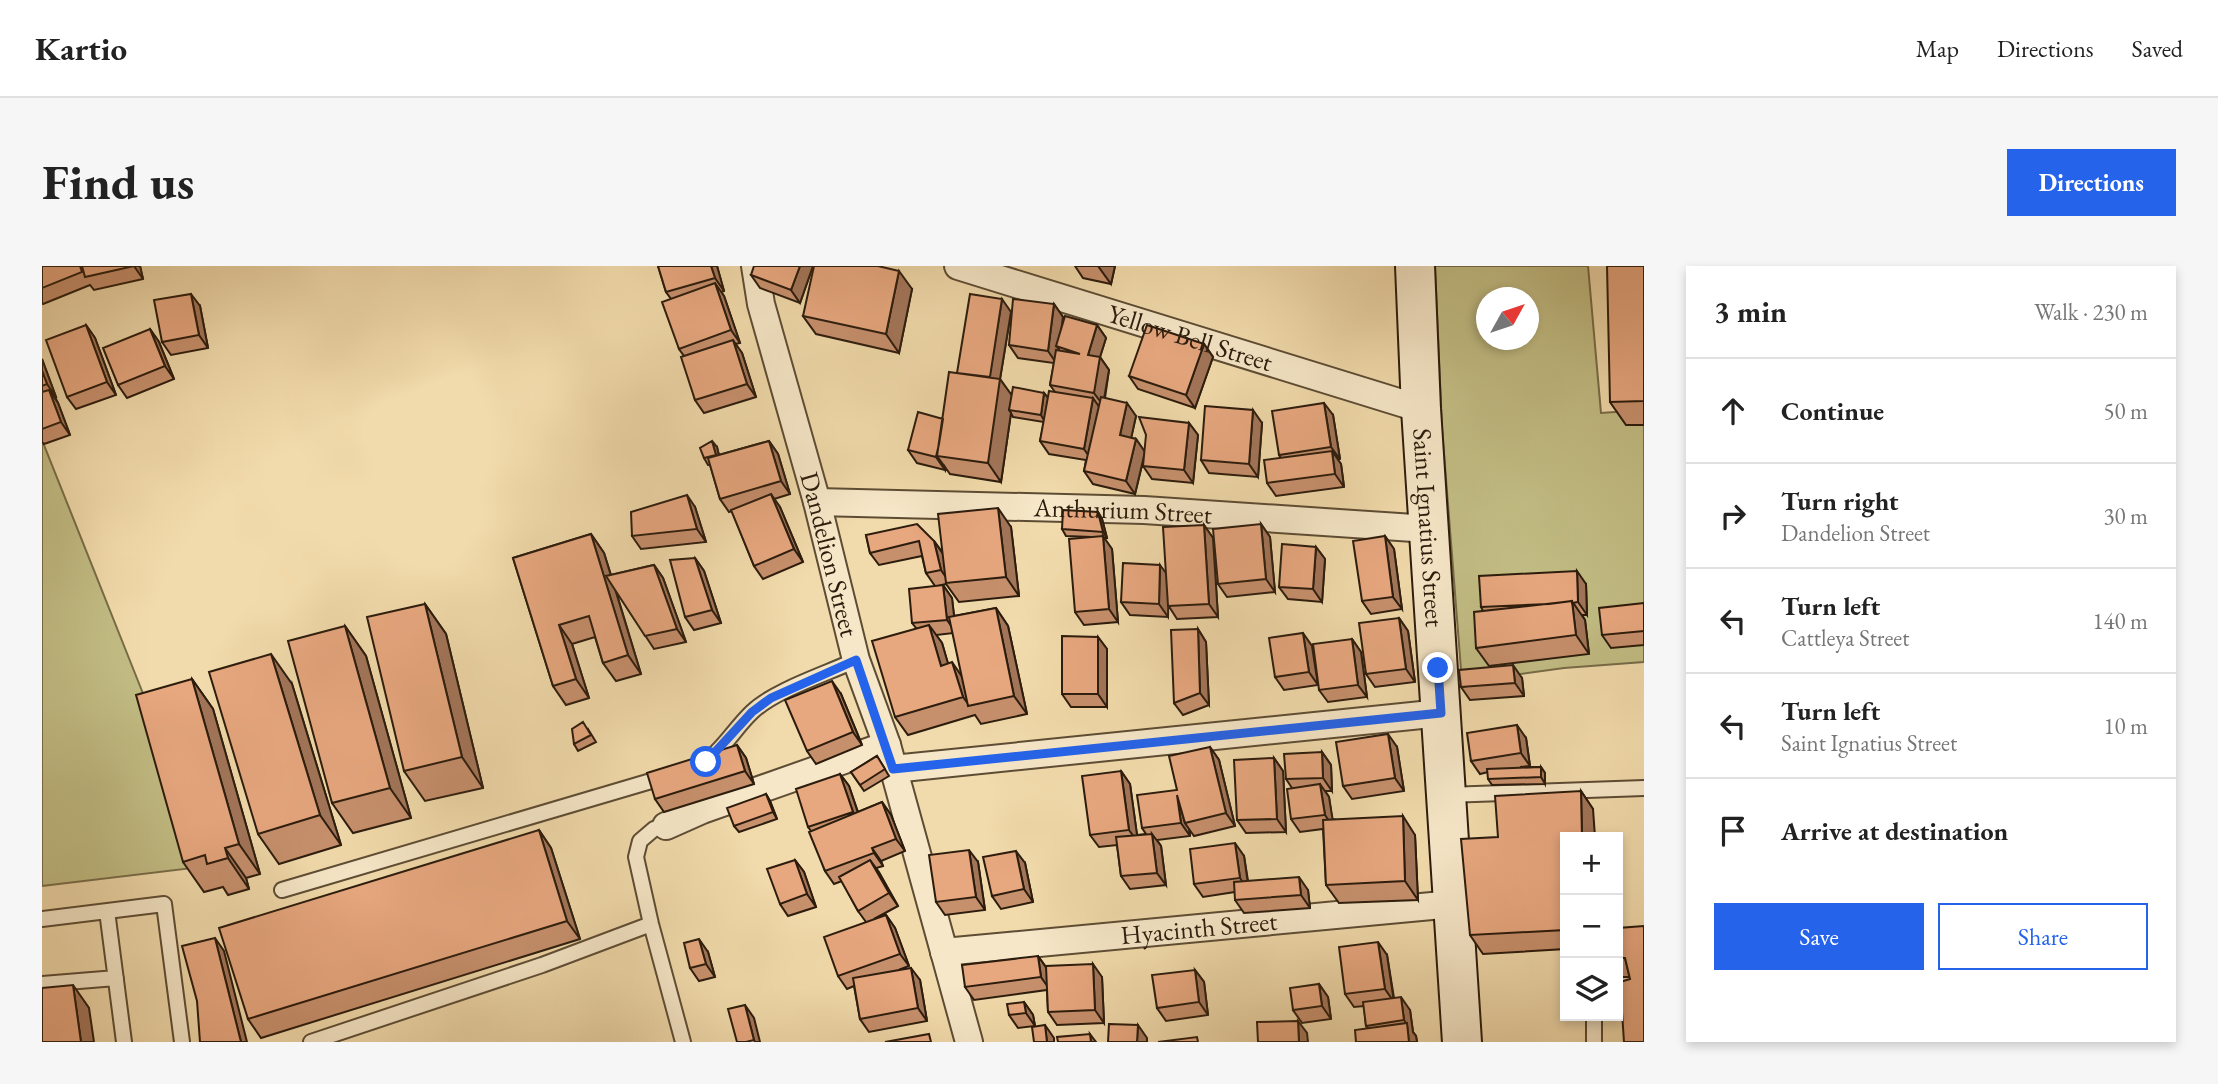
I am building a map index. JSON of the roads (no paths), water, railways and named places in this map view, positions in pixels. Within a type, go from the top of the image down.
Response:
[{"type":"street","name":"Dandelion Street","points":[[755,266],[761,304],[817,502],[856,660],[890,757],[969,1042]]},
{"type":"street","name":"Yellow Bell Street","points":[[958,266],[1421,409]]},
{"type":"street","name":"Saint Ignatius Street","points":[[1415,266],[1421,409],[1462,1042]]},
{"type":"street","name":"Anthurium Street","points":[[817,502],[1144,510],[1429,529]]},
{"type":"street","points":[[666,825],[702,810],[890,757],[1441,713]]},
{"type":"street","name":"Hyacinth Street","points":[[943,952],[1453,904]]},
{"type":"lane","points":[[282,890],[685,771],[706,762],[752,712],[771,698],[856,660]]},
{"type":"lane","points":[[1446,795],[1644,788]]},
{"type":"lane","points":[[666,825],[653,829],[640,841],[636,857],[683,1042]]},
{"type":"lane","points":[[42,919],[164,904],[183,1042]]},
{"type":"lane","points":[[107,911],[124,1042]]},
{"type":"lane","points":[[311,1042],[542,965],[651,924]]},
{"type":"lane","points":[[42,984],[116,978]]},
{"type":"lane","points":[[1594,1021],[1594,1042]]}]
